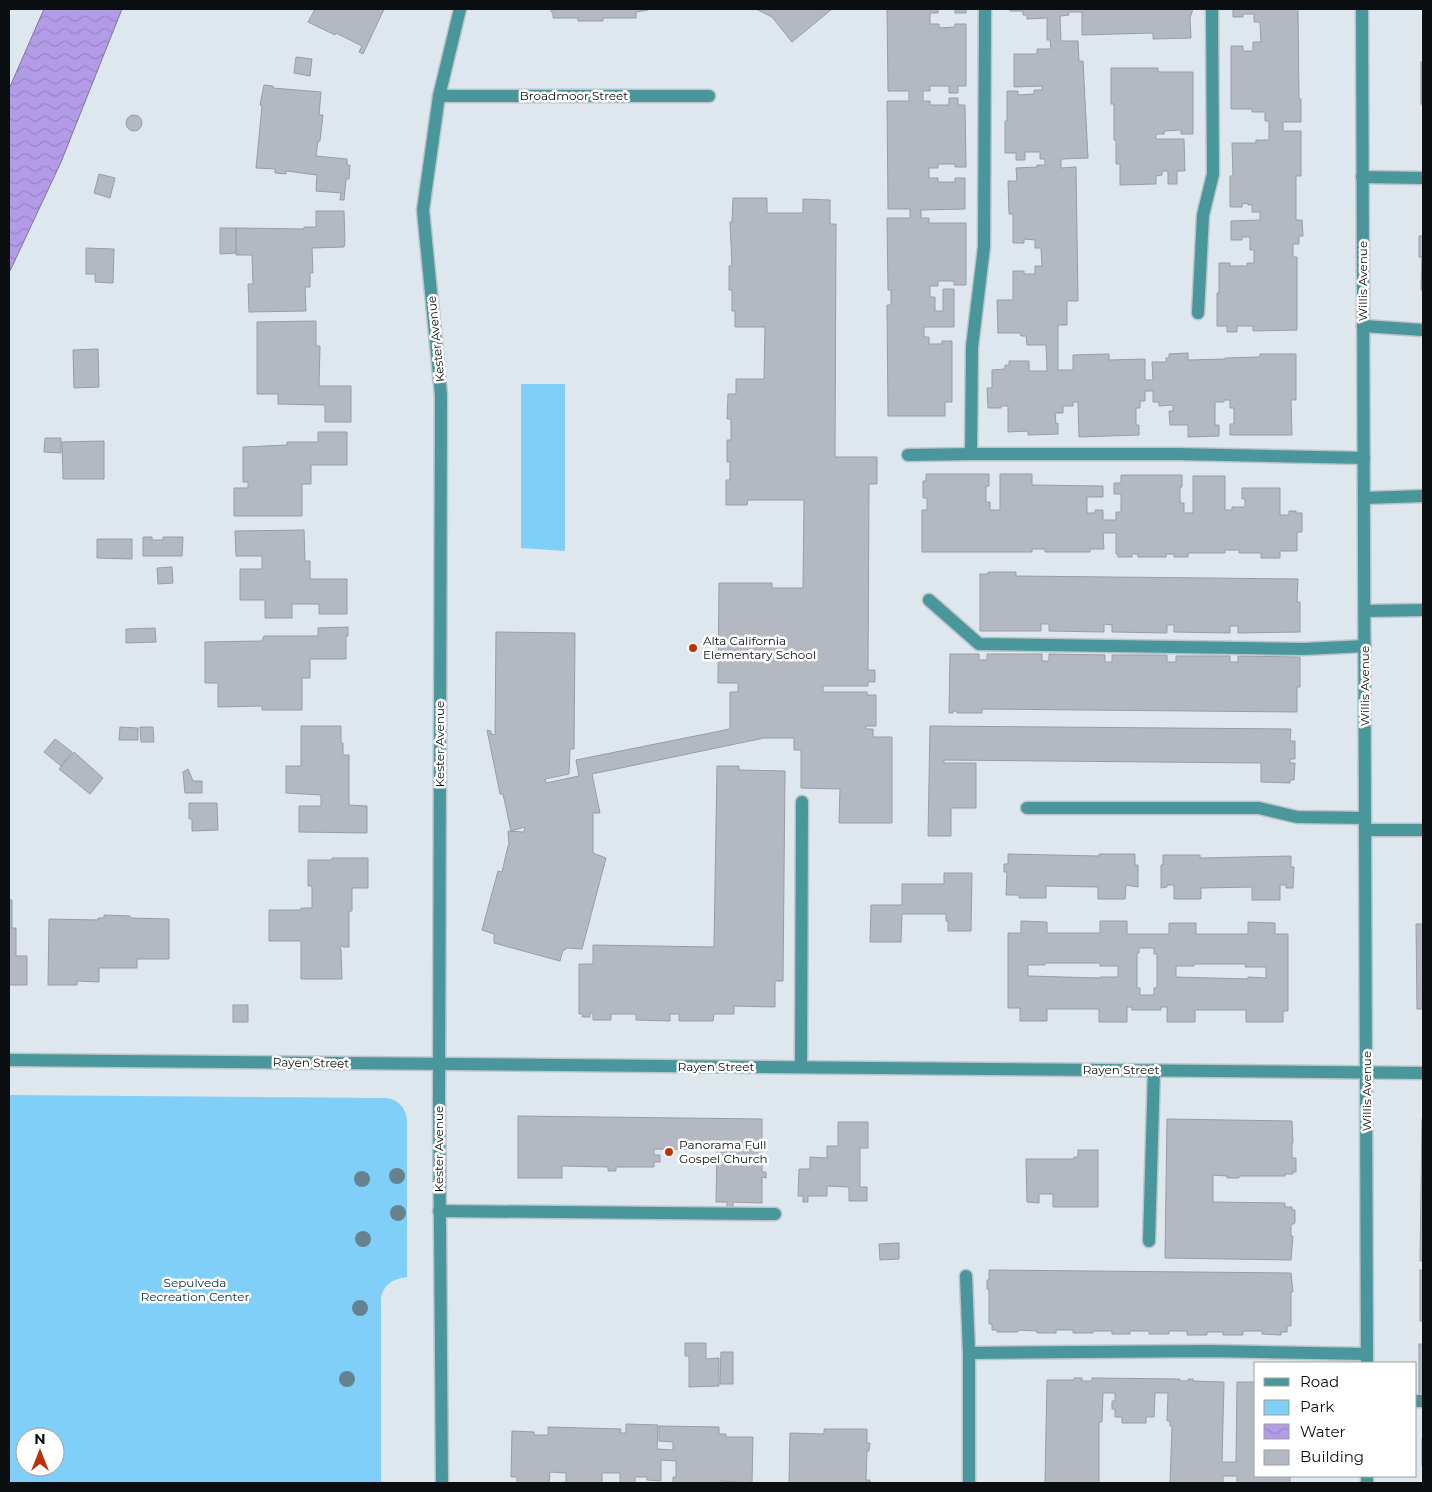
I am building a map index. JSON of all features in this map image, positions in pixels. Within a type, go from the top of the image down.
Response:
[{"type":"street","name":"Kester Avenue","points":[[442,1483],[439,1211],[441,395],[423,210],[439,96],[460,9]]},
{"type":"street","points":[[971,454],[972,347],[984,247],[984,9]]},
{"type":"street","points":[[1198,313],[1204,215],[1213,174],[1212,9]]},
{"type":"street","name":"Willis Avenue","points":[[1362,9],[1367,1359]]},
{"type":"street","name":"Broadmoor Street","points":[[439,96],[709,96]]},
{"type":"street","points":[[1362,177],[1423,178]]},
{"type":"street","points":[[1363,326],[1423,330]]},
{"type":"street","points":[[908,455],[1177,454],[1364,458]]},
{"type":"street","points":[[1364,498],[1423,496]]},
{"type":"street","points":[[929,600],[978,644],[1304,649],[1364,646]]},
{"type":"street","points":[[1364,611],[1423,610]]},
{"type":"street","points":[[801,1067],[802,802]]},
{"type":"street","points":[[1027,808],[1259,808],[1297,817],[1423,830]]},
{"type":"street","name":"Rayen Street","points":[[9,1060],[1423,1073]]},
{"type":"street","points":[[1149,1242],[1154,1070]]},
{"type":"street","points":[[439,1211],[775,1214]]},
{"type":"street","points":[[966,1276],[969,1353],[969,1483]]},
{"type":"street","points":[[969,1353],[1212,1351],[1367,1359]]},
{"type":"green space","points":[[521,384],[565,384],[565,551],[521,548]]},
{"type":"green space","name":"Sepulveda Recreation Center","points":[[9,1095],[386,1098],[394,1100],[401,1105],[407,1120],[407,1277],[387,1285],[381,1298],[381,1483],[9,1483]]},
{"type":"water","points":[[44,9],[122,9],[61,162],[9,273],[9,89]]},
{"type":"building","points":[[315,9],[384,9],[363,54],[359,52],[362,46],[308,22]]},
{"type":"building","points":[[551,9],[648,10],[636,12],[636,18],[603,18],[603,21],[578,21],[578,18],[553,18]]},
{"type":"building","points":[[756,9],[832,9],[792,42],[772,17]]},
{"type":"building","points":[[887,9],[938,9],[938,13],[930,13],[930,24],[939,24],[939,28],[955,27],[955,24],[966,24],[966,86],[958,86],[958,93],[949,93],[949,86],[930,86],[930,91],[923,91],[923,101],[930,101],[930,105],[949,105],[949,98],[958,98],[958,105],[965,105],[966,167],[955,167],[955,164],[938,164],[938,168],[929,168],[929,178],[938,178],[938,182],[955,182],[955,178],[965,178],[965,209],[921,210],[921,218],[929,218],[929,223],[966,223],[966,285],[954,285],[954,281],[938,281],[938,286],[930,286],[930,297],[935,297],[935,311],[943,311],[943,289],[954,289],[954,327],[924,327],[924,337],[929,337],[929,344],[942,344],[942,341],[952,341],[952,402],[945,402],[945,416],[888,416],[887,305],[891,305],[891,290],[888,290],[887,218],[910,218],[910,209],[888,209],[887,101],[909,101],[909,91],[888,91]]},
{"type":"building","points":[[955,9],[966,9],[966,13],[955,13]]},
{"type":"building","points":[[1010,9],[1193,9],[1190,18],[1191,38],[1153,39],[1153,33],[1082,35],[1082,12],[1068,12],[1069,15],[1060,16],[1061,41],[1078,41],[1079,61],[1083,61],[1088,158],[1061,159],[1061,168],[1076,167],[1078,301],[1067,301],[1067,325],[1058,325],[1058,370],[1073,370],[1073,355],[1109,354],[1109,360],[1145,359],[1145,380],[1153,380],[1152,362],[1166,362],[1169,354],[1188,353],[1188,360],[1260,357],[1260,354],[1296,354],[1296,400],[1291,400],[1292,435],[1230,435],[1230,424],[1234,424],[1234,408],[1230,408],[1230,400],[1224,400],[1224,402],[1215,402],[1215,425],[1219,425],[1219,436],[1188,437],[1188,425],[1170,425],[1169,411],[1173,411],[1173,405],[1159,406],[1159,402],[1153,402],[1153,391],[1145,391],[1145,401],[1140,401],[1140,408],[1136,408],[1136,425],[1139,425],[1139,435],[1079,437],[1078,402],[1073,402],[1073,406],[1063,406],[1063,413],[1055,413],[1056,424],[1058,423],[1058,434],[1028,435],[1028,431],[1008,432],[1008,406],[988,408],[987,388],[992,388],[992,370],[1005,369],[1005,365],[1009,365],[1009,361],[1029,361],[1029,371],[1047,371],[1046,345],[1027,345],[1026,336],[1021,336],[1020,333],[998,333],[997,300],[1013,300],[1013,271],[1035,274],[1035,266],[1042,266],[1041,248],[1035,248],[1035,240],[1024,239],[1024,243],[1013,243],[1013,214],[1009,214],[1008,181],[1017,181],[1016,168],[1045,165],[1045,159],[1040,159],[1040,152],[1025,152],[1025,160],[1016,160],[1016,153],[1005,153],[1007,91],[1018,91],[1018,95],[1034,94],[1034,90],[1042,90],[1042,86],[1014,87],[1014,54],[1037,54],[1037,49],[1051,49],[1050,40],[1047,40],[1047,18],[1027,19],[1027,15],[1023,15],[1023,11],[1010,11]]},
{"type":"building","points":[[1233,9],[1298,9],[1301,122],[1283,122],[1283,131],[1301,131],[1301,176],[1296,176],[1296,220],[1302,220],[1303,236],[1299,236],[1299,244],[1293,244],[1293,257],[1297,257],[1297,330],[1253,331],[1253,326],[1237,326],[1237,332],[1227,332],[1227,326],[1217,326],[1219,263],[1230,263],[1230,266],[1247,266],[1247,263],[1254,263],[1254,250],[1250,250],[1250,237],[1242,237],[1242,240],[1231,240],[1231,221],[1260,220],[1260,212],[1252,212],[1252,205],[1248,205],[1248,203],[1242,204],[1242,207],[1230,207],[1230,176],[1233,176],[1232,143],[1256,143],[1256,140],[1269,140],[1269,121],[1265,121],[1265,112],[1252,112],[1252,109],[1231,109],[1231,46],[1243,46],[1243,51],[1253,51],[1253,42],[1261,42],[1260,22],[1254,22],[1254,14],[1243,14],[1243,17],[1233,17]]},
{"type":"building","points":[[296,57],[312,59],[310,76],[294,73]]},
{"type":"building","points":[[1421,62],[1423,62],[1423,104],[1421,104]]},
{"type":"building","points":[[1111,68],[1158,68],[1158,72],[1193,72],[1193,134],[1181,134],[1181,130],[1164,131],[1164,134],[1156,134],[1156,139],[1184,139],[1185,171],[1177,171],[1177,184],[1168,184],[1168,171],[1162,171],[1162,175],[1156,176],[1156,184],[1120,185],[1120,164],[1116,164],[1116,140],[1114,140],[1114,104],[1111,104]]},
{"type":"building","points":[[264,85],[273,86],[273,88],[321,92],[319,115],[323,115],[316,156],[347,159],[347,165],[350,165],[349,179],[346,179],[344,200],[340,200],[341,193],[316,191],[317,175],[286,171],[286,174],[275,173],[275,169],[256,168],[262,106],[260,105]]},
{"type":"building","points":[[131,115],[137,115],[142,120],[140,129],[131,131],[126,126],[126,120]]},
{"type":"building","points":[[99,174],[115,178],[110,198],[94,193]]},
{"type":"building","points":[[733,198],[767,198],[767,213],[803,213],[803,199],[830,200],[830,224],[836,224],[835,457],[877,457],[877,484],[869,484],[868,670],[875,670],[875,682],[868,682],[868,686],[823,686],[823,692],[867,692],[867,695],[876,695],[876,726],[866,726],[866,729],[873,729],[873,737],[892,737],[892,823],[839,823],[840,789],[801,788],[801,750],[794,750],[794,738],[764,738],[592,774],[600,813],[593,813],[593,853],[606,858],[582,949],[567,948],[563,950],[560,961],[494,943],[494,934],[482,930],[498,871],[502,872],[509,846],[508,831],[524,832],[525,827],[511,831],[503,794],[500,794],[487,730],[495,735],[496,632],[575,633],[574,749],[570,749],[569,774],[545,779],[546,783],[579,776],[576,760],[730,729],[730,692],[738,692],[738,683],[718,683],[719,583],[772,583],[772,588],[803,588],[804,500],[748,500],[747,505],[726,505],[726,480],[730,480],[730,462],[727,462],[727,440],[731,440],[731,419],[727,419],[728,394],[736,394],[736,379],[764,379],[765,327],[735,327],[735,311],[732,311],[732,290],[729,290],[729,266],[732,266],[730,222],[732,222]]},
{"type":"building","points":[[316,211],[344,211],[345,242],[344,247],[312,248],[313,273],[310,273],[310,287],[305,287],[306,311],[249,312],[248,284],[253,284],[252,255],[236,255],[236,228],[304,229],[304,227],[316,227]]},
{"type":"building","points":[[220,228],[236,228],[236,253],[220,254]]},
{"type":"building","points":[[1419,236],[1423,236],[1423,290],[1421,290],[1422,257],[1419,257]]},
{"type":"building","points":[[86,248],[114,249],[113,283],[95,282],[95,274],[86,274]]},
{"type":"building","points":[[316,321],[316,346],[320,346],[319,386],[351,386],[351,422],[325,422],[325,405],[278,404],[278,394],[257,394],[257,322]]},
{"type":"building","points":[[98,349],[99,387],[74,388],[73,350]]},
{"type":"building","points":[[318,432],[347,432],[347,465],[311,465],[311,484],[302,484],[302,516],[234,516],[234,488],[248,488],[248,482],[243,482],[243,447],[287,445],[287,442],[318,442]]},
{"type":"building","points":[[45,438],[61,438],[61,453],[44,452]]},
{"type":"building","points":[[104,441],[104,479],[63,479],[62,442]]},
{"type":"building","points":[[926,474],[989,474],[989,486],[986,486],[986,502],[990,502],[990,510],[1000,510],[1000,474],[1032,474],[1032,485],[1103,486],[1103,497],[1087,497],[1087,513],[1103,510],[1103,520],[1116,520],[1116,512],[1121,512],[1121,494],[1114,494],[1114,483],[1121,483],[1121,475],[1182,475],[1180,503],[1184,503],[1184,513],[1193,513],[1193,476],[1225,476],[1225,510],[1232,510],[1232,507],[1245,507],[1245,499],[1242,499],[1242,488],[1280,488],[1280,515],[1289,515],[1289,511],[1302,513],[1302,532],[1297,532],[1297,551],[1280,551],[1280,558],[1261,558],[1261,553],[1239,553],[1239,550],[1225,550],[1225,553],[1188,553],[1188,557],[1174,557],[1174,554],[1166,554],[1166,557],[1138,557],[1138,554],[1132,554],[1132,557],[1118,557],[1118,554],[1116,554],[1116,533],[1103,533],[1104,549],[1090,549],[1090,552],[1045,552],[1045,549],[1032,549],[1032,552],[922,552],[922,510],[927,510],[927,498],[923,498],[923,481],[926,481]]},
{"type":"building","points":[[304,530],[305,561],[310,561],[310,579],[347,579],[347,614],[319,614],[319,604],[292,604],[292,618],[265,618],[265,600],[240,600],[240,569],[262,569],[262,556],[236,556],[235,531]]},
{"type":"building","points":[[143,537],[152,537],[152,540],[163,540],[163,537],[183,537],[182,556],[143,556]]},
{"type":"building","points":[[97,539],[132,539],[132,559],[97,558]]},
{"type":"building","points":[[172,567],[173,583],[158,584],[157,568]]},
{"type":"building","points":[[988,572],[1016,572],[1016,576],[1298,579],[1297,602],[1300,602],[1300,632],[1238,633],[1238,626],[1230,626],[1230,633],[1174,632],[1174,625],[1167,625],[1167,633],[1112,632],[1112,625],[1104,624],[1104,632],[1049,631],[1049,624],[1041,624],[1041,631],[980,631],[980,574],[988,574]]},
{"type":"building","points":[[348,627],[346,659],[310,659],[310,678],[302,678],[302,710],[262,710],[262,706],[218,707],[218,683],[205,683],[205,642],[262,641],[264,636],[318,636],[318,628]]},
{"type":"building","points":[[155,628],[156,642],[126,643],[126,629]]},
{"type":"building","points":[[950,654],[979,654],[979,660],[987,660],[987,654],[1042,654],[1042,661],[1049,661],[1049,654],[1105,655],[1105,662],[1112,662],[1112,655],[1167,655],[1167,662],[1176,662],[1176,656],[1230,656],[1230,662],[1238,662],[1238,656],[1300,657],[1300,687],[1297,687],[1297,712],[982,709],[982,713],[957,713],[957,711],[953,711],[953,713],[949,713]]},
{"type":"building","points":[[301,726],[341,726],[343,755],[349,755],[349,805],[367,806],[367,833],[299,832],[299,806],[321,806],[321,795],[286,793],[286,766],[301,766]]},
{"type":"building","points":[[930,726],[1291,729],[1290,741],[1295,741],[1295,759],[1290,759],[1290,763],[1295,763],[1294,780],[1290,780],[1290,783],[1261,782],[1261,763],[944,760],[944,763],[976,763],[976,808],[951,808],[951,836],[928,836]]},
{"type":"building","points":[[120,727],[138,728],[138,740],[119,740]]},
{"type":"building","points":[[140,727],[153,727],[154,742],[141,742]]},
{"type":"building","points":[[55,739],[72,752],[61,766],[44,752]]},
{"type":"building","points":[[74,752],[103,778],[90,794],[59,769]]},
{"type":"building","points":[[717,766],[739,766],[739,770],[785,771],[783,981],[775,981],[775,1007],[734,1006],[734,1014],[714,1014],[713,1021],[679,1021],[679,1014],[670,1014],[670,1021],[636,1020],[636,1014],[611,1014],[611,1020],[593,1020],[593,1013],[590,1013],[590,1017],[582,1017],[583,1014],[579,1014],[579,964],[593,964],[593,945],[714,947]]},
{"type":"building","points":[[188,769],[193,781],[202,781],[202,793],[185,793],[183,772]]},
{"type":"building","points":[[189,803],[217,803],[218,830],[192,831],[192,819],[189,819]]},
{"type":"building","points":[[1008,854],[1099,856],[1099,854],[1135,854],[1135,865],[1138,865],[1138,887],[1126,885],[1125,899],[1098,899],[1098,887],[1046,886],[1046,898],[1019,898],[1019,895],[1006,895],[1007,872],[1004,872],[1004,864],[1008,864]]},
{"type":"building","points":[[1163,855],[1200,855],[1200,858],[1291,856],[1291,867],[1294,867],[1293,888],[1286,888],[1286,885],[1280,885],[1280,900],[1252,900],[1252,887],[1201,888],[1201,899],[1174,899],[1174,885],[1167,885],[1167,887],[1161,888]]},
{"type":"building","points":[[332,858],[368,858],[368,888],[352,888],[352,911],[349,911],[349,947],[342,946],[340,948],[342,979],[301,979],[301,941],[269,941],[269,910],[312,908],[312,886],[308,886],[308,860],[332,860]]},
{"type":"building","points":[[944,873],[972,873],[971,931],[948,931],[946,914],[902,914],[901,942],[870,942],[871,905],[902,905],[902,884],[944,884]]},
{"type":"building","points":[[9,900],[12,900],[12,928],[16,928],[16,956],[27,956],[27,985],[9,985]]},
{"type":"building","points":[[104,915],[169,919],[169,959],[137,959],[137,968],[99,968],[99,982],[77,981],[77,985],[48,985],[49,919],[98,920],[98,918],[104,918]]},
{"type":"building","points":[[1021,921],[1047,922],[1047,933],[1100,933],[1100,921],[1127,921],[1127,934],[1169,934],[1169,923],[1196,923],[1196,934],[1248,934],[1248,922],[1275,923],[1275,934],[1288,934],[1288,1011],[1283,1011],[1283,1022],[1246,1022],[1246,1010],[1195,1010],[1195,1022],[1167,1022],[1167,1007],[1161,1007],[1161,1010],[1132,1010],[1132,1007],[1127,1007],[1127,1022],[1099,1022],[1099,1009],[1047,1009],[1047,1021],[1020,1021],[1020,1008],[1008,1008],[1008,933],[1021,933]],"holes":[[[1139,948],[1154,948],[1154,954],[1157,954],[1157,988],[1154,988],[1154,995],[1140,995],[1140,988],[1137,988],[1137,953],[1139,953]],[[1045,963],[1100,963],[1100,966],[1118,966],[1118,977],[1028,976],[1028,965],[1045,965]],[[1194,964],[1246,964],[1245,967],[1266,967],[1266,978],[1176,977],[1176,966],[1194,966]]]},
{"type":"building","points":[[1416,924],[1423,924],[1423,1009],[1417,1009]]},
{"type":"building","points":[[233,1005],[248,1005],[248,1022],[233,1022]]},
{"type":"building","points":[[518,1116],[762,1119],[762,1172],[766,1172],[766,1178],[762,1177],[762,1203],[733,1202],[733,1207],[727,1207],[727,1202],[716,1202],[717,1150],[654,1149],[654,1155],[660,1155],[660,1162],[654,1162],[654,1167],[616,1167],[616,1171],[608,1171],[608,1167],[562,1166],[562,1178],[518,1178]]},
{"type":"building","points":[[1167,1119],[1292,1121],[1292,1158],[1296,1158],[1296,1172],[1285,1174],[1285,1176],[1239,1176],[1239,1178],[1213,1175],[1213,1202],[1285,1203],[1285,1207],[1292,1207],[1292,1210],[1295,1210],[1295,1223],[1291,1225],[1291,1236],[1293,1236],[1291,1260],[1165,1258]]},
{"type":"building","points":[[1422,1119],[1423,1261],[1420,1261]]},
{"type":"building","points":[[838,1122],[868,1122],[868,1148],[860,1148],[860,1187],[867,1187],[867,1201],[849,1201],[849,1187],[827,1186],[827,1196],[808,1196],[808,1202],[803,1202],[803,1196],[798,1196],[799,1169],[810,1169],[810,1157],[827,1158],[827,1146],[838,1146]]},
{"type":"building","points":[[1078,1150],[1098,1150],[1098,1207],[1053,1207],[1053,1194],[1039,1194],[1039,1203],[1027,1202],[1026,1159],[1074,1159],[1074,1157],[1078,1157]]},
{"type":"building","points":[[899,1243],[899,1259],[880,1260],[879,1244]]},
{"type":"building","points":[[989,1270],[1291,1273],[1293,1292],[1291,1292],[1291,1326],[1287,1326],[1287,1332],[1281,1332],[1281,1335],[1262,1334],[1262,1331],[1243,1331],[1243,1335],[1223,1335],[1223,1332],[1207,1332],[1207,1335],[1187,1335],[1187,1331],[1169,1331],[1169,1334],[1149,1334],[1149,1331],[1130,1331],[1130,1334],[1112,1334],[1112,1331],[1073,1333],[1073,1330],[1056,1330],[1056,1333],[1018,1330],[1018,1332],[997,1332],[997,1330],[992,1330],[992,1324],[989,1324],[989,1289],[987,1289],[987,1280],[989,1280]]},
{"type":"building","points":[[1420,1270],[1423,1270],[1423,1321],[1420,1321]]},
{"type":"building","points":[[685,1343],[706,1343],[706,1359],[719,1358],[719,1386],[689,1387],[689,1356],[685,1356]]},
{"type":"building","points":[[1419,1344],[1423,1344],[1423,1395],[1419,1395]]},
{"type":"building","points":[[721,1352],[733,1352],[733,1384],[720,1384]]},
{"type":"building","points":[[1074,1378],[1082,1378],[1082,1381],[1092,1381],[1092,1378],[1180,1379],[1180,1381],[1193,1379],[1193,1381],[1224,1382],[1222,1462],[1236,1462],[1237,1382],[1254,1382],[1254,1477],[1290,1477],[1290,1483],[1237,1483],[1237,1476],[1223,1476],[1223,1483],[1170,1483],[1172,1426],[1170,1426],[1170,1421],[1167,1421],[1168,1393],[1155,1393],[1154,1417],[1146,1417],[1146,1423],[1122,1423],[1122,1417],[1115,1417],[1115,1409],[1112,1409],[1115,1393],[1103,1393],[1102,1422],[1099,1422],[1099,1483],[1045,1483],[1047,1380],[1074,1380]]},
{"type":"building","points":[[626,1424],[658,1425],[657,1449],[673,1450],[673,1442],[659,1441],[659,1426],[719,1427],[719,1434],[726,1434],[726,1437],[753,1437],[752,1483],[720,1481],[720,1483],[673,1483],[673,1477],[676,1477],[676,1461],[661,1460],[661,1481],[647,1480],[647,1477],[635,1477],[635,1483],[620,1483],[620,1473],[602,1473],[602,1483],[558,1483],[566,1482],[566,1473],[550,1472],[549,1483],[517,1483],[517,1477],[511,1477],[512,1431],[534,1432],[534,1435],[548,1435],[548,1427],[621,1429],[620,1433],[626,1433]]},
{"type":"building","points":[[824,1429],[867,1429],[867,1443],[870,1443],[869,1451],[867,1451],[866,1480],[870,1480],[870,1483],[789,1483],[790,1433],[824,1434]]},
{"type":"building","points":[[1423,1439],[1423,1465],[1422,1465]]},
{"type":"place","name":"Alta California Elementary School","points":[[693,648]]},
{"type":"place","name":"Panorama Full Gospel Church","points":[[669,1152]]}]
